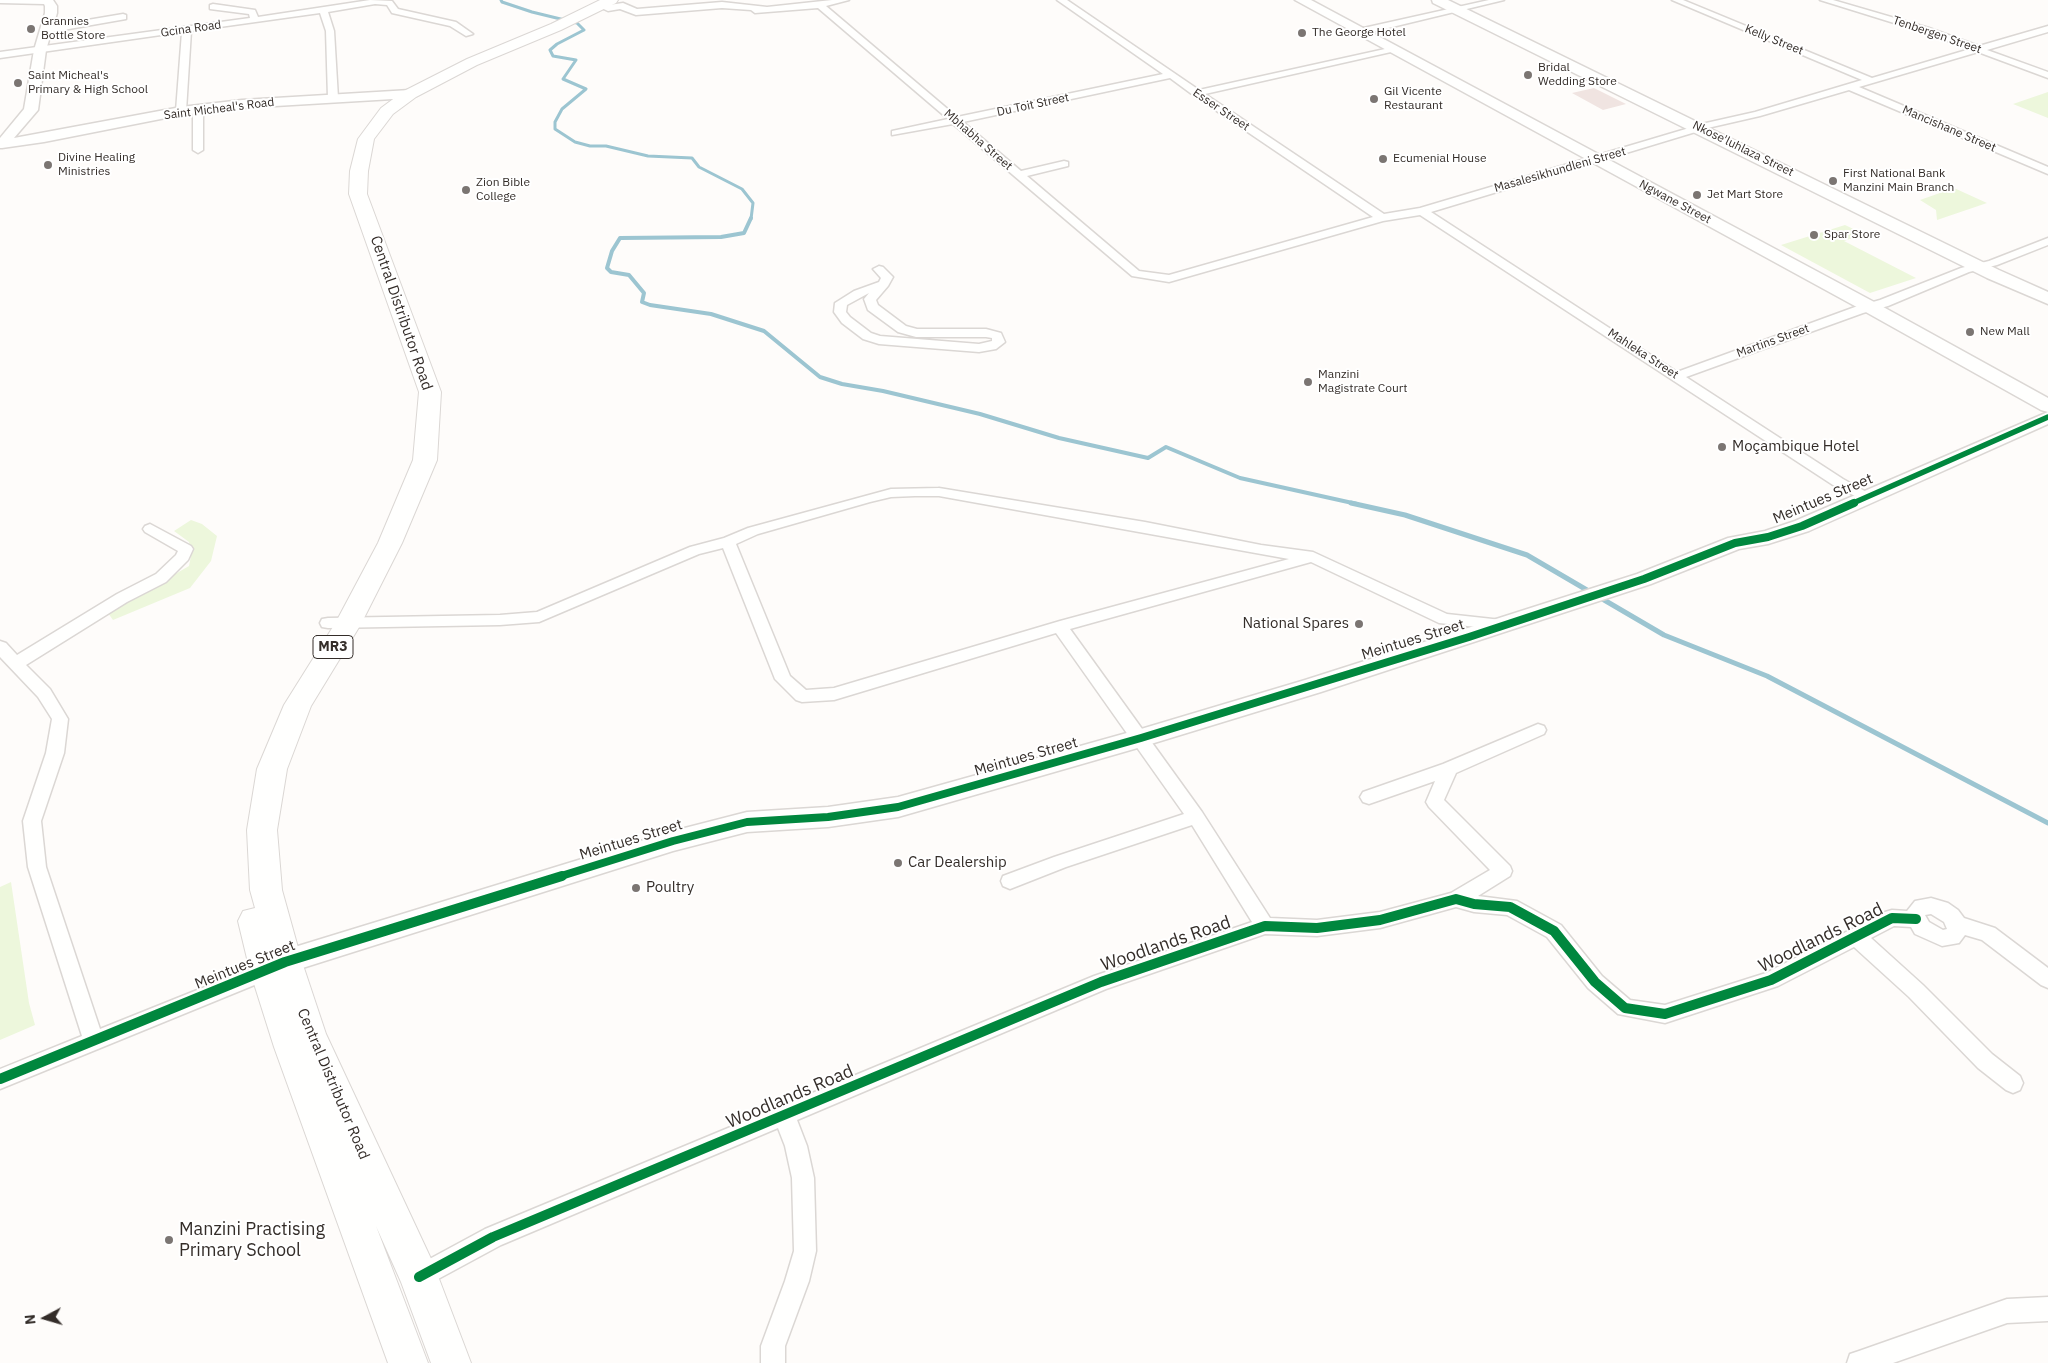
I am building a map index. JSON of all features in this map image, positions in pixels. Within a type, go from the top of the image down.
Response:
[{"type":"highway","name":"Central Distributor Road","points":[[408,1363],[290,1047],[276,967],[266,890],[262,830],[272,769],[298,704],[338,623],[390,543],[425,460],[430,392],[358,194],[359,171],[366,139],[387,111],[405,94],[604,2]]},
{"type":"highway","name":"Central Distributor Road","points":[[276,967],[419,1277],[451,1363]]},
{"type":"main road","name":"Ngwane Street","points":[[1301,0],[1870,307],[2048,406]]},
{"type":"main road","name":"Nkose'luhlaza Street","points":[[1438,0],[2048,299]]},
{"type":"street","points":[[0,0],[50,0],[51,13],[40,50],[31,110],[1,145]]},
{"type":"street","points":[[333,98],[330,31],[323,11],[339,5],[362,2],[363,0]]},
{"type":"street","points":[[713,14],[845,0]]},
{"type":"street","name":"Esser Street","points":[[1061,0],[1170,76],[1382,218]]},
{"type":"street","points":[[1359,32],[1500,0]]},
{"type":"street","name":"Kelly Street","points":[[1676,0],[1872,80]]},
{"type":"street","name":"Tenbergen Street","points":[[1824,0],[1926,30],[2048,75]]},
{"type":"street","points":[[379,1],[389,3],[395,11],[453,24],[469,34]]},
{"type":"street","name":"Gcina Road","points":[[0,55],[186,29],[252,16],[323,11],[379,1]]},
{"type":"street","points":[[604,2],[608,8],[623,6],[636,12],[652,12],[725,3],[766,9]]},
{"type":"street","points":[[215,4],[252,16]]},
{"type":"street","name":"Mbhabha Street","points":[[820,4],[1136,274]]},
{"type":"street","points":[[46,30],[123,17]]},
{"type":"street","points":[[181,111],[186,29]]},
{"type":"street","name":"Masalesikhundleni Street","points":[[1136,274],[1169,279],[1382,218],[1422,211],[1700,128],[1850,88],[2048,29]]},
{"type":"street","points":[[1196,93],[1391,49]]},
{"type":"street","name":"Du Toit Street","points":[[895,133],[1170,76]]},
{"type":"street","name":"Mancishane Street","points":[[1850,88],[2048,172]]},
{"type":"street","name":"Saint Micheal's Road","points":[[1,145],[53,137],[181,111],[242,104],[405,94]]},
{"type":"street","points":[[1004,102],[1015,109]]},
{"type":"street","points":[[196,110],[199,128],[198,150]]},
{"type":"street","points":[[1018,175],[1064,164]]},
{"type":"street","name":"Mahleka Street","points":[[1422,211],[1838,482],[1865,497]]},
{"type":"street","points":[[1870,307],[1965,270],[2048,241]]},
{"type":"street","points":[[879,269],[887,277],[884,284],[870,299],[872,307],[902,329],[916,333],[986,333],[997,336],[999,342],[992,346],[980,348],[879,340],[867,336],[846,320],[840,312],[841,303],[858,293],[884,284]]},
{"type":"street","name":"Martins Street","points":[[1677,376],[1870,307]]},
{"type":"street","name":"Meintues Street","points":[[0,1079],[276,967],[672,841],[747,822],[828,817],[898,807],[1141,738],[1505,625],[1644,579],[1735,543],[1768,537],[1802,526],[2048,417]]},
{"type":"street","points":[[338,623],[500,620],[539,617],[694,550],[728,542],[761,528],[891,493],[939,492],[1145,527],[1262,550],[1313,557],[1444,619],[1505,625]]},
{"type":"street","points":[[15,664],[122,598],[161,578],[183,557],[186,549],[150,528]]},
{"type":"street","points":[[728,542],[784,679],[802,696],[834,694],[1060,626],[1313,557]]},
{"type":"street","points":[[1060,626],[1196,817],[1265,926]]},
{"type":"street","points":[[0,647],[44,693],[60,719],[55,753],[32,821],[37,867],[94,1041]]},
{"type":"street","points":[[1369,797],[1449,769],[1538,730]]},
{"type":"street","points":[[1449,769],[1435,802],[1503,871],[1486,883],[1456,899]]},
{"type":"street","points":[[1010,881],[1060,862],[1196,817]]},
{"type":"street","name":"Woodlands Road","points":[[419,1277],[493,1237],[1101,982],[1265,926],[1317,928],[1380,920],[1456,899],[1474,904],[1510,907],[1554,931],[1595,982],[1625,1008],[1665,1014],[1771,980],[1892,918],[1916,919],[1922,928],[1942,938],[1952,937],[1957,932],[1957,924],[1988,934],[2048,979]]},
{"type":"street","points":[[1856,936],[1916,991],[1985,1061],[2013,1083]]},
{"type":"street","points":[[773,1363],[773,1346],[797,1281],[805,1251],[803,1178],[796,1146],[784,1116]]},
{"type":"street","points":[[1859,1363],[2007,1311],[2048,1309]]},
{"type":"green space","points":[[2048,92],[2048,118],[2013,104]]},
{"type":"green space","points":[[1954,188],[1987,203],[1937,220],[1936,210],[1920,200]]},
{"type":"green space","points":[[1845,225],[1864,234],[1844,241],[1916,278],[1870,293],[1781,245]]},
{"type":"green space","points":[[191,520],[202,524],[217,536],[211,561],[190,588],[113,620],[108,613],[189,566],[191,556],[189,542],[174,531]]},
{"type":"green space","points":[[11,882],[29,1003],[35,1025],[0,1040],[0,887]]},
{"type":"building","points":[[1594,88],[1626,104],[1603,110],[1572,93]]},
{"type":"waterway","points":[[501,0],[502,2],[532,12],[577,23],[584,30],[557,44],[550,50],[553,56],[576,60],[563,79],[586,89],[562,109],[555,122],[555,129],[575,142],[590,146],[606,146],[648,156],[692,158],[699,167],[742,189],[753,203],[751,219]]},
{"type":"waterway","points":[[751,218],[744,233],[721,237],[620,238],[612,251],[607,268],[611,272],[629,275],[644,293],[642,302],[650,305],[711,314],[764,331],[820,377],[842,384],[883,391],[980,414],[1059,438],[1148,458],[1166,447],[1240,478],[1357,504]]},
{"type":"waterway","points":[[1351,503],[1405,515],[1527,555],[1592,593]]},
{"type":"waterway","points":[[1599,597],[1664,635],[1767,676],[2048,823]]},
{"type":"cycle path","points":[[0,1079],[285,962],[673,841],[747,822],[828,817],[898,807],[1141,738],[1469,637],[1644,579],[1735,543],[1768,537],[1802,526],[2048,417]]},
{"type":"cycle path","points":[[419,1277],[493,1237],[1101,982],[1265,926],[1317,928],[1380,920],[1456,899],[1474,904],[1510,907],[1554,931],[1595,982],[1625,1008],[1665,1014],[1771,980],[1892,918],[1916,919]]},
{"type":"place","name":"Grannies Bottle Store","points":[[31,29]]},
{"type":"place","name":"The George Hotel","points":[[1302,33]]},
{"type":"place","name":"Bridal Wedding Store","points":[[1528,75]]},
{"type":"place","name":"Saint Micheal's Primary & High School","points":[[18,83]]},
{"type":"place","name":"Gil Vicente Restaurant","points":[[1374,99]]},
{"type":"place","name":"Ecumenial House","points":[[1383,159]]},
{"type":"place","name":"Divine Healing Ministries","points":[[48,165]]},
{"type":"place","name":"First National Bank Manzini Main Branch","points":[[1833,181]]},
{"type":"place","name":"Zion Bible College","points":[[466,190]]},
{"type":"place","name":"Jet Mart Store","points":[[1697,195]]},
{"type":"place","name":"Spar Store","points":[[1814,235]]},
{"type":"place","name":"New Mall","points":[[1970,332]]},
{"type":"place","name":"Manzini Magistrate Court","points":[[1308,382]]},
{"type":"place","name":"Moçambique Hotel","points":[[1722,447]]},
{"type":"place","name":"National Spares","points":[[1359,624]]},
{"type":"place","name":"Car Dealership","points":[[898,863]]},
{"type":"place","name":"Poultry","points":[[636,888]]},
{"type":"place","name":"Manzini Practising Primary School","points":[[169,1240]]}]
